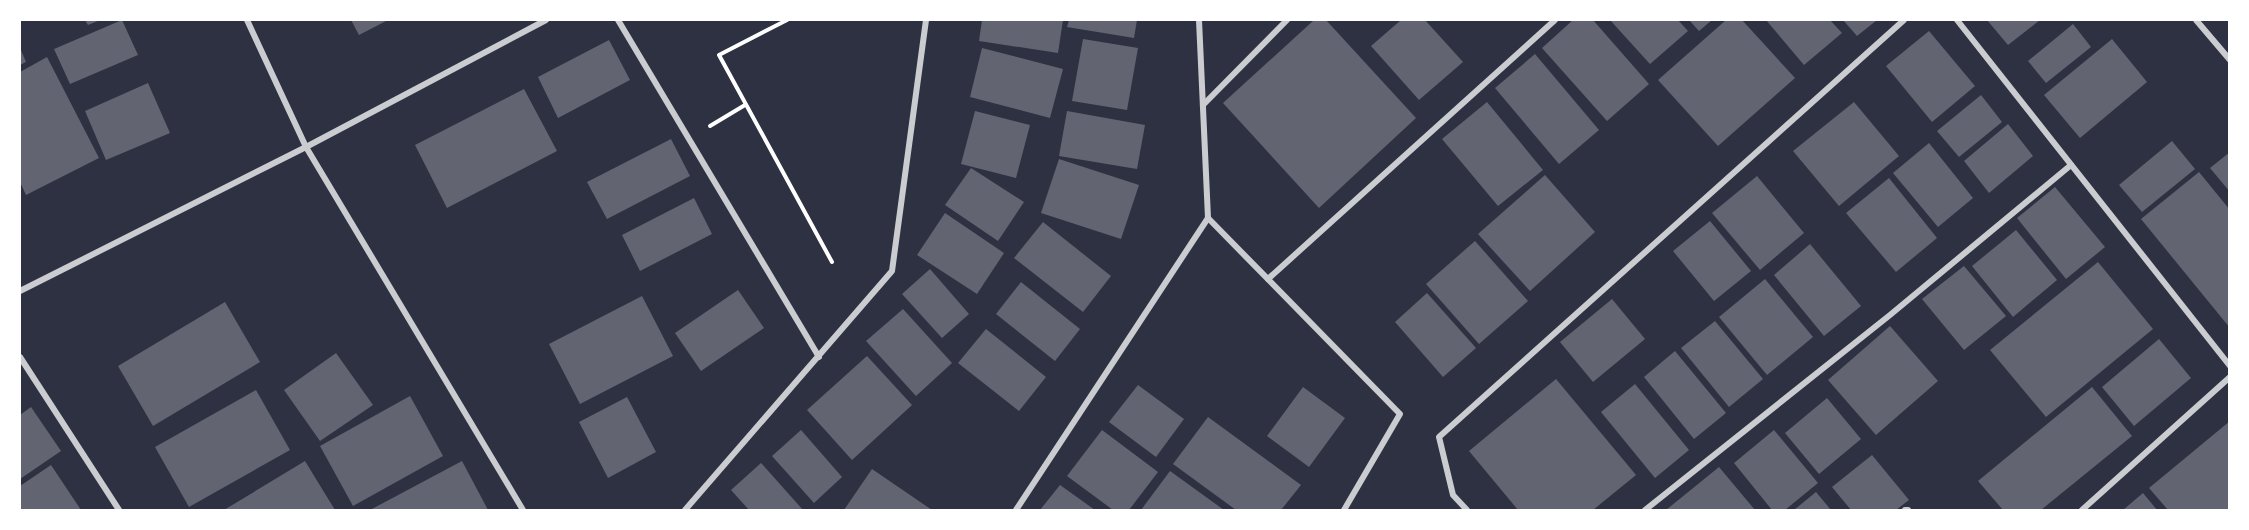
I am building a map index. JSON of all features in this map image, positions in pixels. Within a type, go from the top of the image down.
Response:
[{"type":"street","points":[[247,20],[306,147],[523,510]]},
{"type":"street","points":[[20,291],[306,147],[546,20]]},
{"type":"street","points":[[618,20],[819,357]]},
{"type":"street","points":[[686,510],[892,271],[926,20]]},
{"type":"street","points":[[1016,510],[1208,218],[1199,20]]},
{"type":"street","points":[[1203,105],[1287,20]]},
{"type":"street","points":[[1268,279],[1555,20]]},
{"type":"street","points":[[1467,510],[1453,495],[1439,437],[1904,20]]},
{"type":"street","points":[[1957,20],[2229,366]]},
{"type":"street","points":[[2196,20],[2229,60]]},
{"type":"street","points":[[1645,510],[1881,322],[2071,165]]},
{"type":"street","points":[[1208,218],[1400,414],[1344,510]]},
{"type":"street","points":[[20,357],[119,510]]},
{"type":"street","points":[[2082,510],[2229,377]]},
{"type":"path","points":[[787,20],[719,55],[832,262]]},
{"type":"path","points":[[689,138],[745,105]]},
{"type":"building","points":[[85,20],[100,20],[88,25]]},
{"type":"building","points":[[122,20],[138,55],[70,84],[54,49]]},
{"type":"building","points":[[351,20],[388,20],[359,35]]},
{"type":"building","points":[[982,20],[1063,20],[1058,53],[979,41]]},
{"type":"building","points":[[1069,20],[1137,20],[1134,38],[1067,27]]},
{"type":"building","points":[[1314,20],[1326,20],[1416,118],[1319,208],[1223,103]]},
{"type":"building","points":[[1401,20],[1425,20],[1463,62],[1419,100],[1371,46]]},
{"type":"building","points":[[1573,20],[1593,20],[1649,84],[1607,121],[1542,48]]},
{"type":"building","points":[[1610,20],[1678,20],[1688,31],[1650,64]]},
{"type":"building","points":[[1689,20],[1712,20],[1699,31]]},
{"type":"building","points":[[1726,20],[1742,20],[1795,78],[1718,146],[1658,80]]},
{"type":"building","points":[[1766,20],[1830,20],[1842,33],[1804,65]]},
{"type":"building","points":[[1843,20],[1877,20],[1857,36]]},
{"type":"building","points":[[1987,20],[2040,20],[2008,45]]},
{"type":"building","points":[[2073,24],[2091,47],[2046,83],[2028,61]]},
{"type":"building","points":[[1929,31],[1975,86],[1932,122],[1886,66]]},
{"type":"building","points":[[1083,39],[1138,48],[1127,110],[1072,101]]},
{"type":"building","points":[[2112,39],[2147,82],[2080,138],[2044,95]]},
{"type":"building","points":[[609,40],[630,80],[558,118],[538,77]]},
{"type":"building","points":[[20,48],[26,62],[20,65]]},
{"type":"building","points":[[982,48],[1063,69],[1050,118],[970,97]]},
{"type":"building","points":[[1535,54],[1599,130],[1559,164],[1495,88]]},
{"type":"building","points":[[47,57],[99,158],[26,195],[20,182],[20,72]]},
{"type":"building","points":[[148,83],[170,133],[106,160],[85,111]]},
{"type":"building","points":[[524,89],[557,151],[447,208],[415,145]]},
{"type":"building","points":[[1981,95],[2002,122],[1959,157],[1937,131]]},
{"type":"building","points":[[1487,102],[1543,170],[1498,206],[1442,139]]},
{"type":"building","points":[[1854,102],[1899,156],[1839,206],[1793,151]]},
{"type":"building","points":[[975,111],[1030,125],[1016,178],[961,164]]},
{"type":"building","points":[[1067,111],[1145,125],[1137,169],[1059,156]]},
{"type":"building","points":[[2008,124],[2033,156],[1989,193],[1964,161]]},
{"type":"building","points":[[671,139],[690,176],[607,219],[587,182]]},
{"type":"building","points":[[2172,141],[2195,169],[2142,212],[2119,185]]},
{"type":"building","points":[[1929,143],[1973,198],[1938,227],[1893,173]]},
{"type":"building","points":[[2230,152],[2230,192],[2210,168]]},
{"type":"building","points":[[1059,159],[1139,185],[1121,239],[1041,213]]},
{"type":"building","points":[[971,168],[1024,202],[998,241],[945,205]]},
{"type":"building","points":[[2199,172],[2230,210],[2230,328],[2141,219]]},
{"type":"building","points":[[1545,175],[1595,232],[1530,291],[1478,234]]},
{"type":"building","points":[[1757,176],[1804,233],[1760,270],[1712,213]]},
{"type":"building","points":[[1889,178],[1937,238],[1896,272],[1846,213]]},
{"type":"building","points":[[2055,187],[2105,247],[2066,279],[2017,218]]},
{"type":"building","points":[[694,198],[712,234],[640,271],[622,235]]},
{"type":"building","points":[[945,213],[1004,253],[977,294],[917,255]]},
{"type":"building","points":[[1710,221],[1751,271],[1714,301],[1673,251]]},
{"type":"building","points":[[1043,222],[1111,276],[1083,312],[1014,258]]},
{"type":"building","points":[[2016,230],[2057,280],[2013,317],[1972,266]]},
{"type":"building","points":[[1475,241],[1528,301],[1479,344],[1426,284]]},
{"type":"building","points":[[1810,244],[1861,306],[1824,336],[1774,275]]},
{"type":"building","points":[[2098,262],[2153,329],[2046,417],[1990,350]]},
{"type":"building","points":[[1964,266],[2006,316],[1964,350],[1922,299]]},
{"type":"building","points":[[930,269],[969,314],[942,338],[902,294]]},
{"type":"building","points":[[1765,279],[1813,337],[1767,375],[1719,317]]},
{"type":"building","points":[[1021,282],[1080,329],[1055,361],[996,314]]},
{"type":"building","points":[[738,290],[764,328],[701,371],[675,333]]},
{"type":"building","points":[[1427,293],[1476,348],[1443,377],[1395,322]]},
{"type":"building","points":[[642,296],[673,356],[580,404],[549,344]]},
{"type":"building","points":[[1612,299],[1645,339],[1593,382],[1560,342]]},
{"type":"building","points":[[225,302],[260,362],[153,426],[118,366]]},
{"type":"building","points":[[903,309],[952,363],[916,396],[866,341]]},
{"type":"building","points":[[1715,321],[1763,379],[1729,407],[1681,348]]},
{"type":"building","points":[[1890,326],[1938,381],[1876,435],[1828,380]]},
{"type":"building","points":[[986,329],[1046,377],[1019,411],[958,363]]},
{"type":"building","points":[[2159,339],[2191,378],[2134,426],[2102,387]]},
{"type":"building","points":[[1675,351],[1726,413],[1694,439],[1644,377]]},
{"type":"building","points":[[336,353],[373,405],[320,441],[284,390]]},
{"type":"building","points":[[867,356],[912,405],[852,460],[807,410]]},
{"type":"building","points":[[1556,379],[1636,475],[1593,510],[1518,510],[1469,451]]},
{"type":"building","points":[[1635,384],[1689,450],[1655,478],[1601,412]]},
{"type":"building","points":[[1138,385],[1184,419],[1156,457],[1109,422]]},
{"type":"building","points":[[1303,387],[1345,418],[1309,467],[1267,436]]},
{"type":"building","points":[[2092,387],[2132,436],[2041,510],[2003,510],[1978,481]]},
{"type":"building","points":[[256,390],[290,450],[189,507],[155,447]]},
{"type":"building","points":[[410,396],[443,456],[353,506],[320,446]]},
{"type":"building","points":[[627,397],[656,452],[608,478],[579,422]]},
{"type":"building","points":[[1827,398],[1861,439],[1819,474],[1785,433]]},
{"type":"building","points":[[31,407],[61,451],[20,479],[20,415]]},
{"type":"building","points":[[1208,417],[1301,485],[1281,510],[1236,510],[1173,464]]},
{"type":"building","points":[[2230,421],[2230,510],[2168,510],[2149,488]]},
{"type":"building","points":[[801,430],[842,477],[814,503],[772,456]]},
{"type":"building","points":[[1102,430],[1158,472],[1129,510],[1113,510],[1067,476]]},
{"type":"building","points":[[1774,430],[1818,483],[1785,510],[1772,510],[1734,463]]},
{"type":"building","points":[[1872,455],[1909,500],[1896,510],[1851,510],[1832,487]]},
{"type":"building","points":[[305,461],[335,510],[224,510]]},
{"type":"building","points":[[462,461],[488,510],[370,510]]},
{"type":"building","points":[[761,463],[803,510],[749,510],[731,490]]},
{"type":"building","points":[[51,465],[81,510],[20,510],[20,486]]},
{"type":"building","points":[[1719,467],[1755,510],[1666,510]]},
{"type":"building","points":[[872,469],[932,510],[844,510]]},
{"type":"building","points":[[1170,471],[1224,510],[1141,510]]},
{"type":"building","points":[[1060,485],[1095,510],[1040,510]]},
{"type":"building","points":[[1816,492],[1831,510],[1794,510]]},
{"type":"building","points":[[2143,493],[2157,510],[2123,510]]}]
